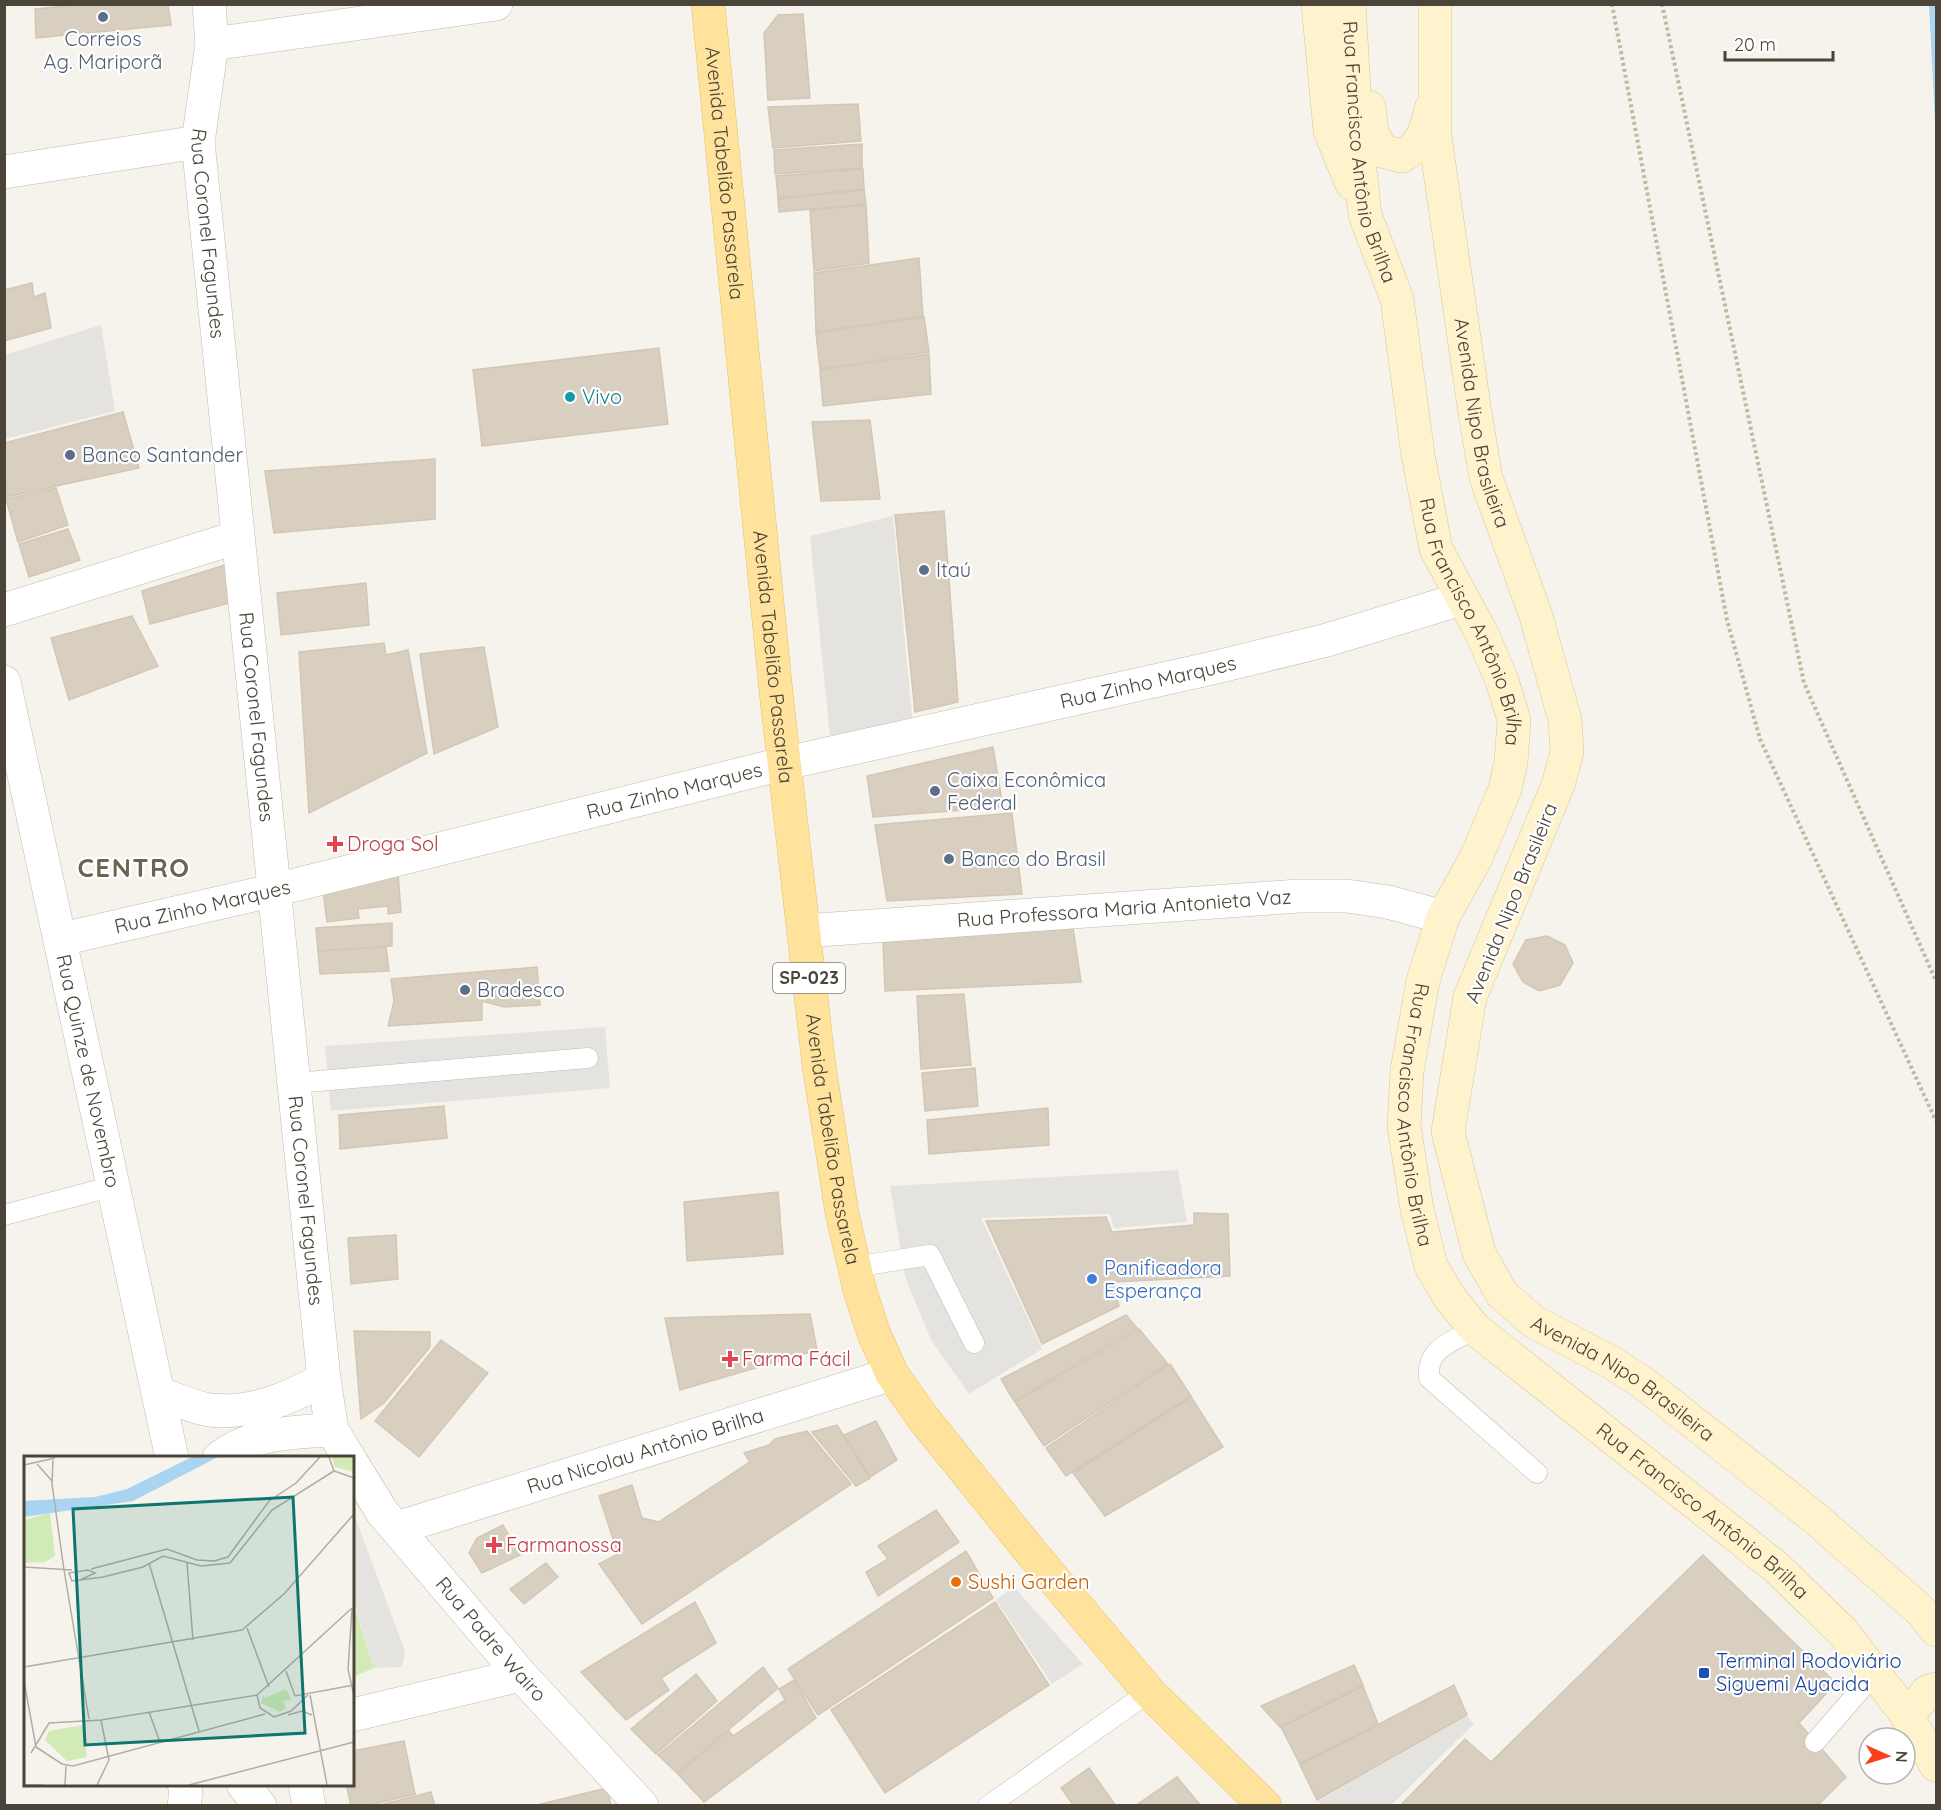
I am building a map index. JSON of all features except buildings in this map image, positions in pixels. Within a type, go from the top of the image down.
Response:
[{"type":"main road","name":"Avenida Tabelião Passarela","points":[[708,4],[776,692],[786,763],[819,1066],[842,1213],[854,1267],[874,1334],[892,1374],[923,1418],[1030,1551],[1149,1692],[1265,1806]]},
{"type":"street","name":"Rua Coronel Fagundes","points":[[209,4],[212,44],[198,142],[324,1379],[332,1430]]},
{"type":"street","points":[[212,44],[496,4]]},
{"type":"street","points":[[1318,4],[1330,131],[1365,215]]},
{"type":"street","points":[[1349,16],[1367,85],[1372,133],[1382,151],[1402,156],[1413,150],[1424,136],[1434,96],[1420,42],[1421,4]]},
{"type":"street","name":"Avenida Nipo Brasileira","points":[[1435,4],[1435,137],[1486,478],[1546,650],[1565,720],[1567,752],[1558,785],[1470,997],[1448,1132],[1479,1253],[1502,1294],[1534,1322],[1609,1360],[1642,1382],[1815,1518],[1921,1611],[1936,1630]]},
{"type":"street","name":"Rua Francisco Antônio Brilha","points":[[1349,16],[1365,215],[1397,299],[1418,455],[1436,549],[1483,636],[1502,681],[1514,720],[1513,743],[1505,789],[1476,858],[1443,917],[1423,981],[1414,1026],[1404,1126],[1417,1209],[1431,1266],[1450,1298],[1475,1329],[1776,1567],[1843,1632],[1907,1717],[1936,1765]]},
{"type":"street","points":[[4,172],[198,142]]},
{"type":"street","points":[[4,610],[238,537]]},
{"type":"street","name":"Rua Zinho Marques","points":[[62,939],[275,890],[786,763],[1208,669],[1327,640],[1461,599]]},
{"type":"street","name":"Rua Quinze de Novembro","points":[[4,682],[62,939],[172,1456]]},
{"type":"street","name":"Rua Professora Maria Antonieta Vaz","points":[[804,931],[1299,896],[1347,896],[1388,902],[1443,917]]},
{"type":"street","name":"Rua Nicolau Antônio Brilha","points":[[397,1528],[892,1374]]},
{"type":"street","points":[[158,1393],[210,1410],[256,1409],[306,1389],[324,1379]]},
{"type":"street","points":[[222,1456],[244,1443],[269,1436],[332,1430],[348,1456]]},
{"type":"street","name":"Rua Padre Wairo","points":[[354,1466],[382,1512],[521,1675],[642,1806]]},
{"type":"street","points":[[354,1715],[521,1675]]},
{"type":"street","points":[[1907,1717],[1927,1692],[1936,1689]]},
{"type":"street","points":[[244,1786],[260,1806]]},
{"type":"street","points":[[304,1786],[309,1806]]},
{"type":"lane","points":[[295,1083],[588,1058]]},
{"type":"lane","points":[[4,1215],[114,1186]]},
{"type":"lane","points":[[854,1267],[930,1255],[974,1343]]},
{"type":"lane","points":[[1475,1329],[1433,1353],[1428,1365],[1429,1378],[1537,1473]]},
{"type":"lane","points":[[1815,1742],[1875,1673]]},
{"type":"lane","points":[[988,1806],[1149,1692]]},
{"type":"path","points":[[1612,4],[1727,620],[1760,739],[1936,1121]]},
{"type":"path","points":[[1662,4],[1804,684],[1936,981]]},
{"type":"green space","points":[[354,1605],[374,1668],[354,1677]]},
{"type":"shaded area","points":[[101,325],[115,411],[5,439],[5,355]]},
{"type":"shaded area","points":[[893,516],[913,726],[831,746],[810,536]]},
{"type":"shaded area","points":[[605,1027],[610,1088],[331,1111],[325,1046]]},
{"type":"shaded area","points":[[1178,1170],[1187,1222],[1114,1228],[1110,1214],[981,1218],[1042,1349],[969,1394],[931,1340],[905,1277],[890,1186]]},
{"type":"shaded area","points":[[354,1514],[405,1651],[402,1667],[374,1668],[354,1602]]},
{"type":"shaded area","points":[[1014,1587],[1083,1664],[1052,1684],[996,1600]]},
{"type":"shaded area","points":[[1467,1716],[1474,1724],[1391,1805],[1322,1805],[1318,1801]]},
{"type":"water","points":[[1929,5],[1936,5],[1936,140]]},
{"type":"place","name":"Correios Ag. Mariporã","points":[[103,17]]},
{"type":"place","name":"Vivo","points":[[570,397]]},
{"type":"place","name":"Banco Santander","points":[[70,455]]},
{"type":"place","name":"Itaú","points":[[924,570]]},
{"type":"place","name":"Caixa Econômica Federal","points":[[935,791]]},
{"type":"place","name":"Droga Sol","points":[[335,844]]},
{"type":"place","name":"Banco do Brasil","points":[[949,859]]},
{"type":"place","name":"Bradesco","points":[[465,990]]},
{"type":"place","name":"Panificadora Esperança","points":[[1092,1279]]},
{"type":"place","name":"Farma Fácil","points":[[730,1359]]},
{"type":"place","name":"Farmanossa","points":[[494,1545]]},
{"type":"place","name":"Sushi Garden","points":[[956,1582]]},
{"type":"place","name":"Terminal Rodoviário Siguemi Ayacida","points":[[1704,1673]]},
{"type":"district","name":"CENTRO","points":[[134,868]]}]
